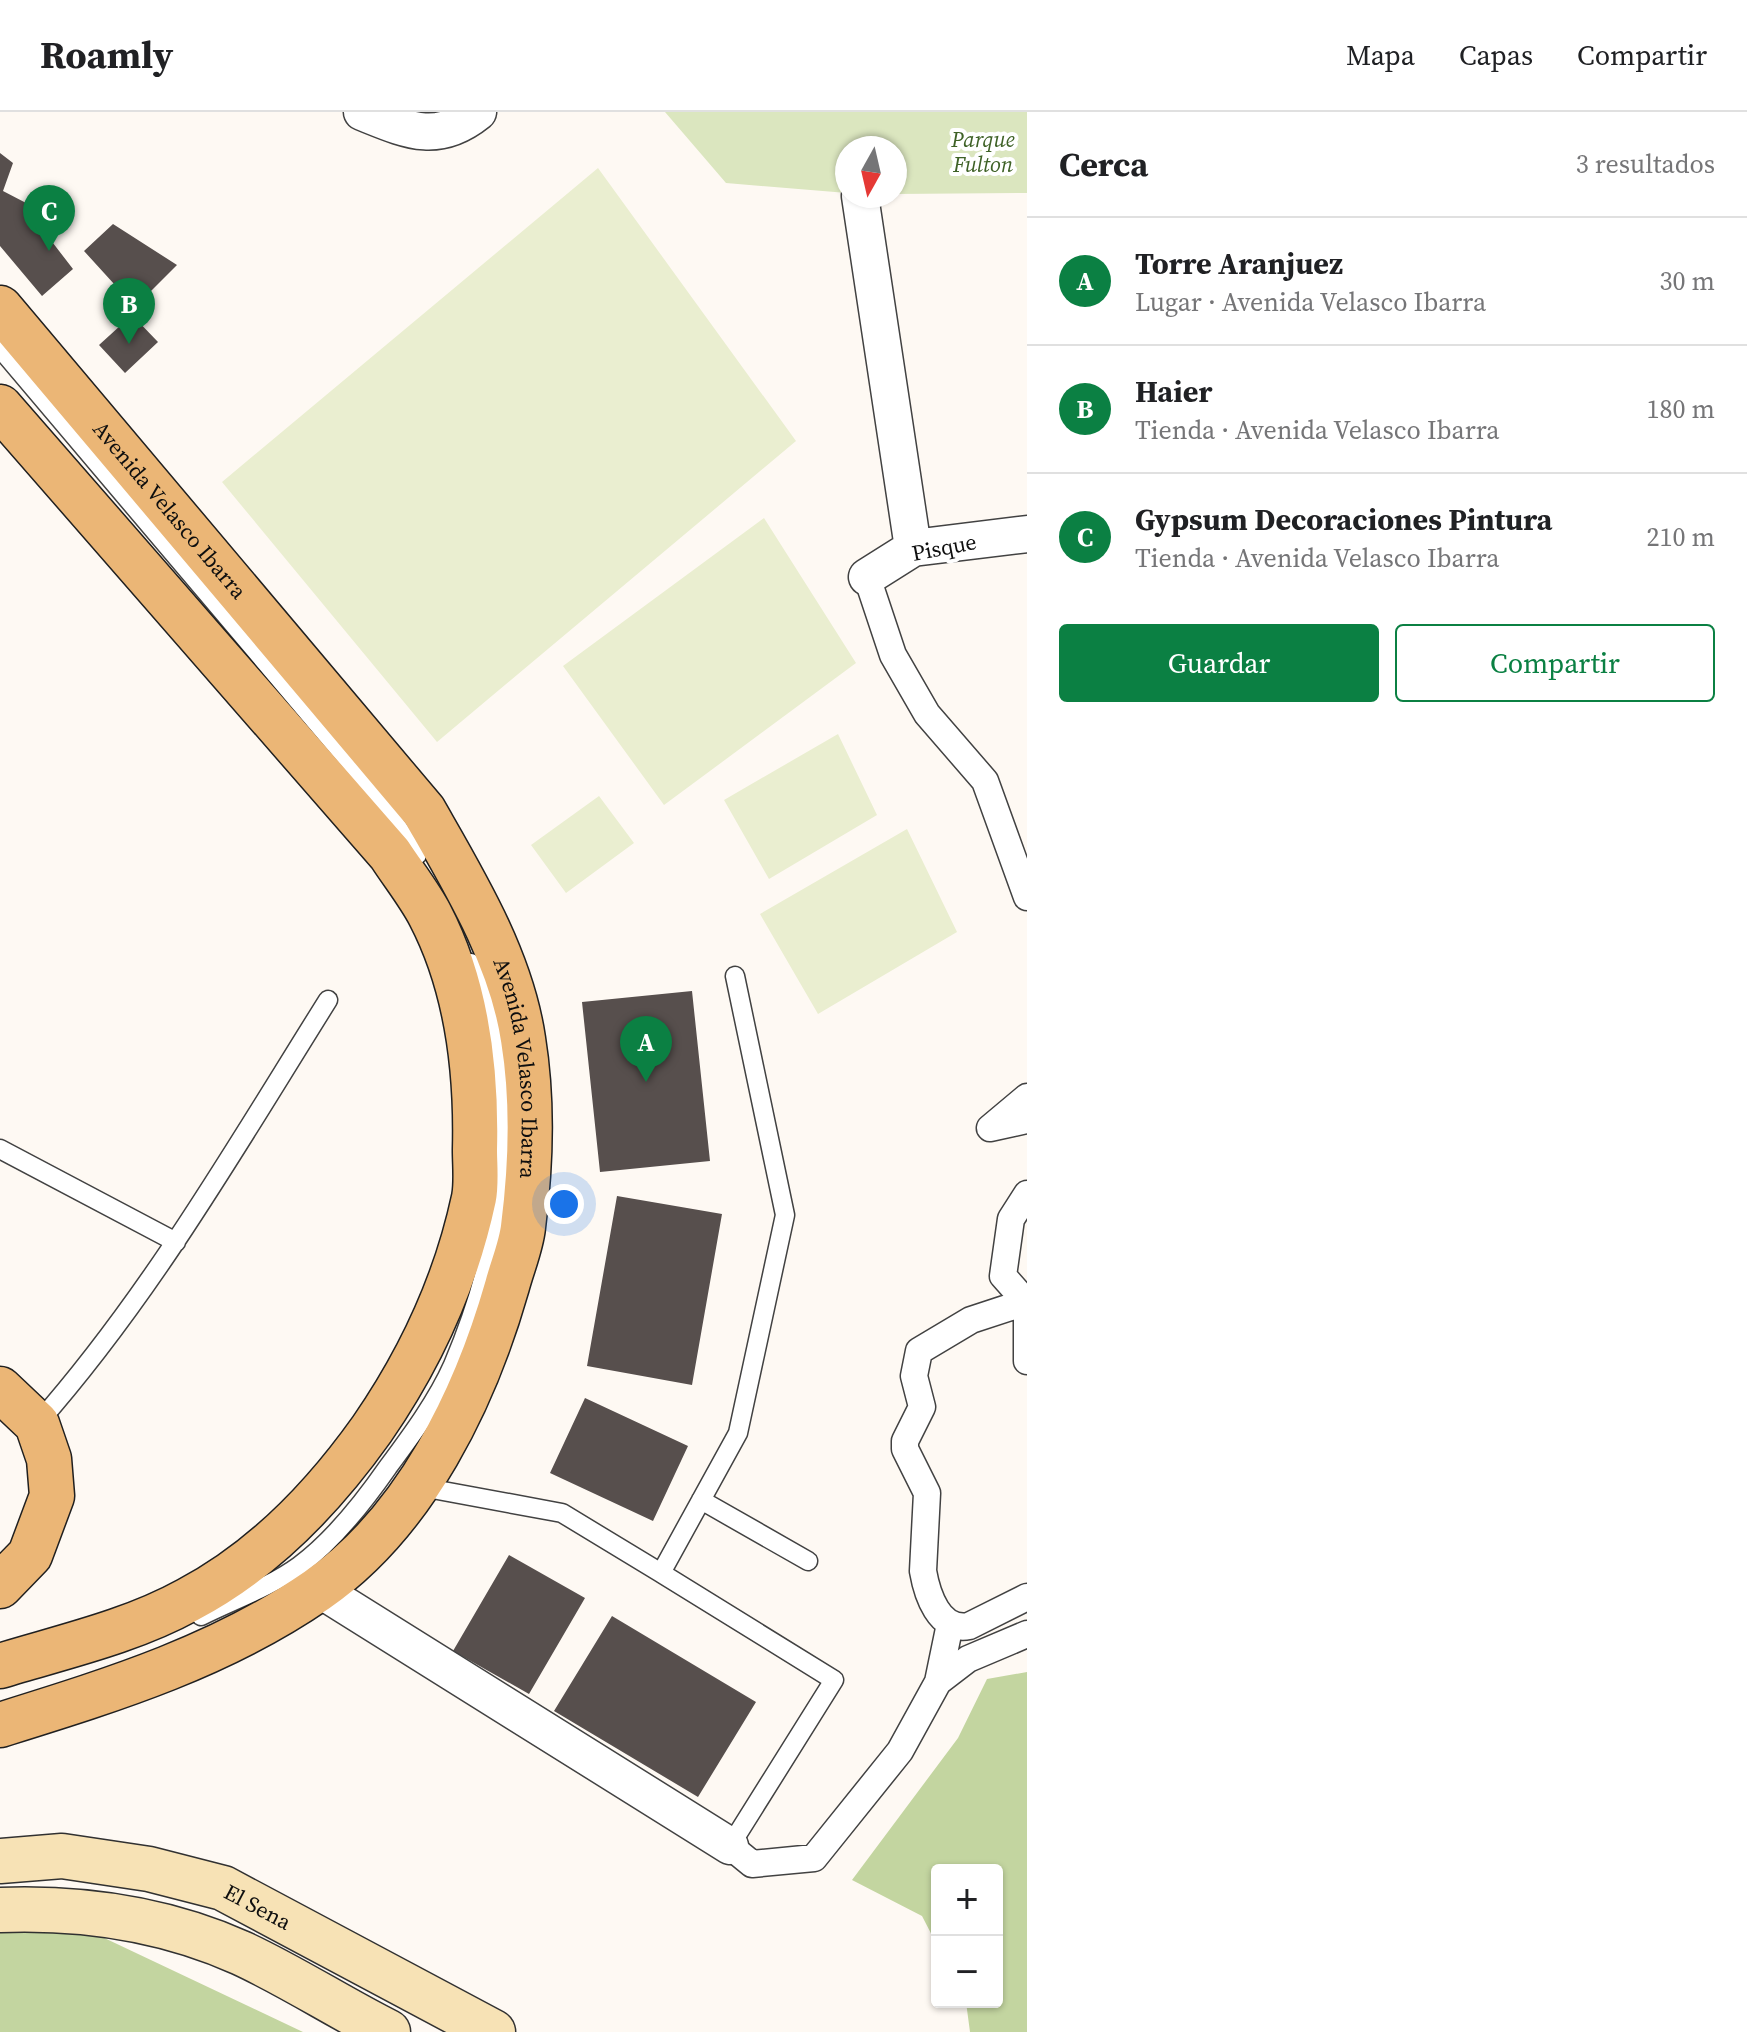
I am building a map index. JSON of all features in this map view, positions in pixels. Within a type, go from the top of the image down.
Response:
[{"type":"main road","name":"Avenida Velasco Ibarra","points":[[0,308],[424,811],[464,881],[504,970],[523,1036],[532,1117],[523,1230],[492,1338],[456,1419],[416,1486],[358,1558],[319,1589],[250,1634],[153,1677],[0,1725]]},
{"type":"main road","name":"Avenida Velasco Ibarra","points":[[0,407],[390,854],[430,915],[456,978],[470,1044],[476,1111],[474,1195],[437,1317],[400,1389],[337,1478],[271,1545],[188,1601],[106,1634],[0,1666]]},
{"type":"main road","points":[[0,1389],[37,1424],[49,1459],[52,1496],[30,1555],[0,1586]]},
{"type":"main road","name":"El Sena","points":[[0,1861],[62,1856],[149,1869],[223,1888],[493,2032]]},
{"type":"main road","points":[[0,1910],[55,1908],[156,1923],[240,1953],[388,2032]]},
{"type":"street","points":[[362,112],[406,129],[436,133],[461,126],[478,112]]},
{"type":"street","points":[[862,208],[913,548]]},
{"type":"street","name":"Pisque","points":[[867,577],[913,548],[1027,534]]},
{"type":"street","points":[[867,577],[893,655],[920,702],[985,781],[1027,897]]},
{"type":"street","points":[[1027,1097],[990,1128],[1027,1120]]},
{"type":"street","points":[[1027,1194],[1011,1219],[1003,1276],[1026,1300],[1027,1361]]},
{"type":"street","points":[[1026,1300],[971,1320],[919,1351],[914,1376],[922,1407],[905,1449],[927,1493],[925,1583],[941,1617],[950,1624],[969,1626],[1027,1597]]},
{"type":"street","points":[[319,1589],[730,1846],[752,1864],[814,1858],[900,1751],[938,1682],[950,1624]]},
{"type":"street","points":[[938,1682],[968,1659],[1027,1634]]},
{"type":"lane","points":[[0,348],[361,775],[424,866]]},
{"type":"lane","points":[[0,1683],[196,1619],[298,1567],[357,1510],[421,1419],[452,1367],[484,1275],[504,1179],[503,1081],[486,1001],[453,920]]},
{"type":"lane","points":[[661,1573],[738,1433],[785,1215],[735,976]]},
{"type":"lane","points":[[37,1424],[87,1367],[176,1242],[328,1000]]},
{"type":"lane","points":[[0,1149],[176,1242]]},
{"type":"lane","points":[[416,1486],[562,1513],[834,1680],[730,1846]]},
{"type":"lane","points":[[701,1500],[808,1561]]},
{"type":"green space","name":"Parque Fulton","points":[[665,112],[1027,112],[1027,193],[907,194],[907,136],[835,136],[835,192],[726,183]]},
{"type":"green space","points":[[598,168],[796,441],[437,742],[222,482]]},
{"type":"green space","points":[[764,518],[856,663],[664,805],[563,666]]},
{"type":"green space","points":[[838,734],[877,815],[769,879],[724,800]]},
{"type":"green space","points":[[599,796],[634,843],[566,893],[531,845]]},
{"type":"green space","points":[[907,829],[957,932],[818,1014],[760,914]]},
{"type":"green space","points":[[1027,1672],[1027,2032],[970,2032],[967,2008],[1003,2008],[1003,1864],[931,1864],[931,1933],[922,1916],[852,1880],[958,1738],[987,1679]]},
{"type":"green space","points":[[0,1910],[98,1935],[303,2032],[0,2032]]},
{"type":"building","points":[[0,153],[13,163],[3,191],[53,217],[46,234],[73,269],[42,296],[0,246]]},
{"type":"building","points":[[113,224],[177,265],[135,307],[84,251]]},
{"type":"building","points":[[132,315],[158,342],[125,373],[99,345]]},
{"type":"building","points":[[692,991],[710,1161],[600,1172],[582,1002]]},
{"type":"building","points":[[617,1196],[722,1214],[692,1385],[587,1366]]},
{"type":"building","points":[[585,1398],[688,1446],[653,1521],[550,1473]]},
{"type":"building","points":[[509,1555],[585,1598],[529,1694],[453,1651]]},
{"type":"building","points":[[612,1616],[756,1702],[698,1797],[554,1711]]},
{"type":"place","name":"Gypsum Decoraciones Pintura","points":[[49,251]]},
{"type":"place","name":"Haier","points":[[129,344]]},
{"type":"place","name":"Torre Aranjuez","points":[[646,1082]]}]
